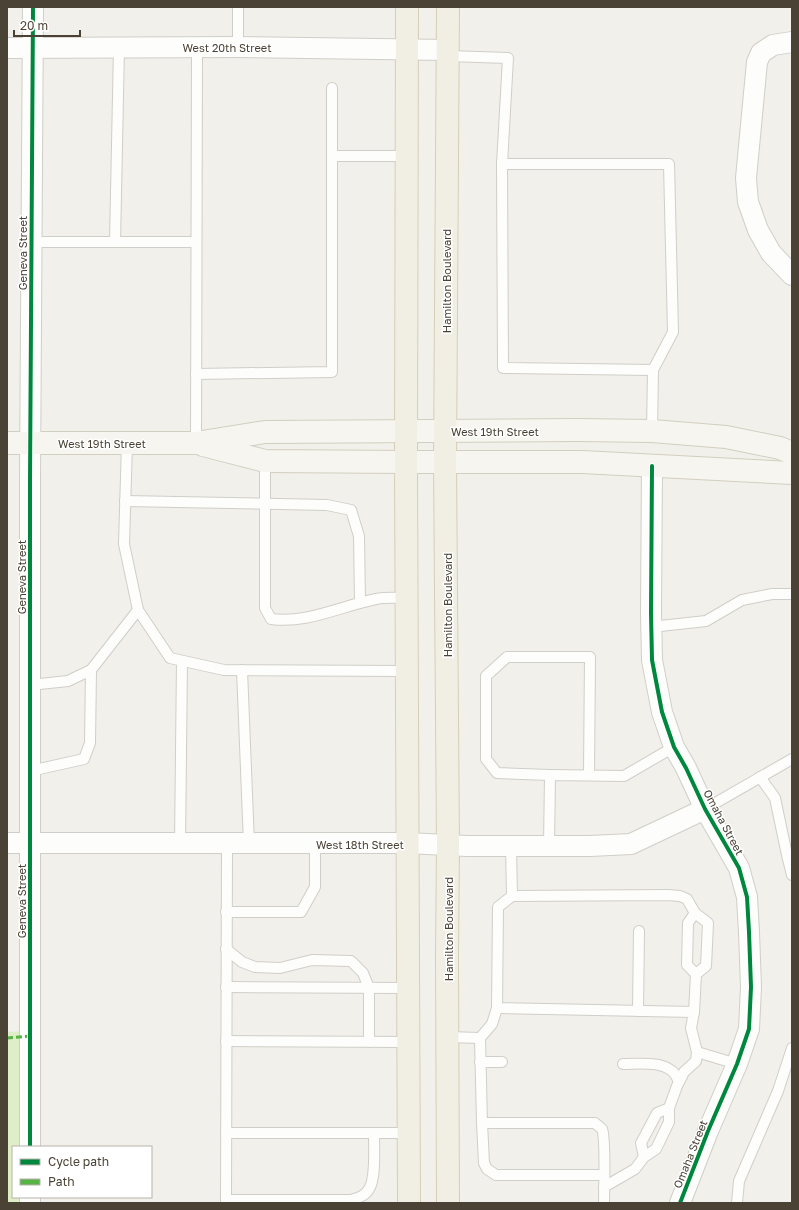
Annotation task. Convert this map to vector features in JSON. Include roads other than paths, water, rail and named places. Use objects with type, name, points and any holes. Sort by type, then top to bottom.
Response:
[{"type":"main road","points":[[407,7],[406,462],[409,1203]]},
{"type":"main road","name":"Hamilton Boulevard","points":[[448,7],[445,431],[448,845],[448,1203]]},
{"type":"main road","name":"West 19th Street","points":[[7,443],[196,443],[265,432],[579,430],[652,431],[726,437],[786,450]]},
{"type":"main road","points":[[531,462],[583,453],[629,450],[652,431]]},
{"type":"main road","name":"West 19th Street","points":[[196,443],[265,461],[582,462],[792,473]]},
{"type":"main road","points":[[652,466],[664,455],[692,452],[732,455],[786,450]]},
{"type":"street","name":"Geneva Street","points":[[30,1146],[30,443],[33,7]]},
{"type":"street","points":[[792,42],[772,45],[761,53],[757,62],[746,178],[748,202],[758,230],[770,253],[792,274]]},
{"type":"street","name":"West 20th Street","points":[[7,48],[238,47],[407,49],[448,53]]},
{"type":"street","name":"Omaha Street","points":[[652,466],[652,660],[662,712],[674,747],[686,768],[705,809],[739,868],[747,897],[749,932],[749,1029],[737,1064],[708,1131],[680,1203]]},
{"type":"street","name":"West 18th Street","points":[[7,843],[590,846],[631,844],[705,809]]},
{"type":"lane","points":[[238,7],[238,47]]},
{"type":"lane","points":[[115,242],[119,47]]},
{"type":"lane","points":[[196,443],[197,47]]},
{"type":"lane","points":[[448,53],[508,58],[502,164],[503,368],[653,370]]},
{"type":"lane","points":[[196,374],[332,372],[332,88]]},
{"type":"lane","points":[[332,156],[407,156]]},
{"type":"lane","points":[[502,164],[669,164],[673,332],[653,370],[652,431]]},
{"type":"lane","points":[[32,242],[196,242]]},
{"type":"lane","points":[[127,443],[124,544],[138,610],[170,658],[224,670],[407,671]]},
{"type":"lane","points":[[265,461],[265,608],[271,619],[280,621],[305,618],[377,598],[407,598]]},
{"type":"lane","points":[[126,501],[327,505],[351,510],[359,536],[360,603]]},
{"type":"lane","points":[[651,627],[706,621],[742,600],[772,594],[792,594]]},
{"type":"lane","points":[[30,685],[68,682],[90,670],[138,610]]},
{"type":"lane","points":[[590,775],[590,657],[507,657],[486,676],[486,760],[497,773],[624,776],[674,747]]},
{"type":"lane","points":[[180,844],[182,661]]},
{"type":"lane","points":[[30,771],[84,759],[90,743],[90,670]]},
{"type":"lane","points":[[242,670],[248,844]]},
{"type":"lane","points":[[705,809],[792,759]]},
{"type":"lane","points":[[549,846],[550,775]]},
{"type":"lane","points":[[760,778],[775,798],[792,876]]},
{"type":"lane","points":[[227,844],[226,1201],[351,1200],[360,1197],[369,1190],[372,1183],[374,1134]]},
{"type":"lane","points":[[226,912],[301,912],[315,887],[315,844]]},
{"type":"lane","points":[[511,846],[512,896]]},
{"type":"lane","points":[[604,1175],[496,1174],[487,1169],[484,1163],[480,1038],[492,1024],[497,1008],[498,907],[512,896],[680,896],[687,899],[695,913],[708,923],[706,966],[696,974]]},
{"type":"lane","points":[[604,1187],[635,1169],[644,1157],[656,1149],[669,1122],[668,1108],[679,1081],[684,1072],[696,1062],[697,1052],[691,1028],[694,1012],[696,974],[686,964],[688,923],[695,913]]},
{"type":"lane","points":[[638,1011],[639,931]]},
{"type":"lane","points":[[226,949],[242,962],[255,967],[280,968],[312,960],[351,961],[363,973],[369,988],[369,1042]]},
{"type":"lane","points":[[226,987],[408,988]]},
{"type":"lane","points":[[497,1008],[694,1012]]},
{"type":"lane","points":[[448,1037],[480,1038]]},
{"type":"lane","points":[[226,1041],[408,1042]]},
{"type":"lane","points":[[737,1203],[739,1181],[778,1091],[792,1048]]},
{"type":"lane","points":[[697,1052],[737,1064]]},
{"type":"lane","points":[[480,1062],[502,1062]]},
{"type":"lane","points":[[623,1064],[654,1064],[665,1066],[673,1071],[679,1081]]},
{"type":"lane","points":[[644,1157],[641,1143],[657,1113],[668,1108]]},
{"type":"lane","points":[[482,1123],[595,1123],[602,1128],[604,1135],[604,1203]]},
{"type":"lane","points":[[226,1133],[408,1133]]}]
